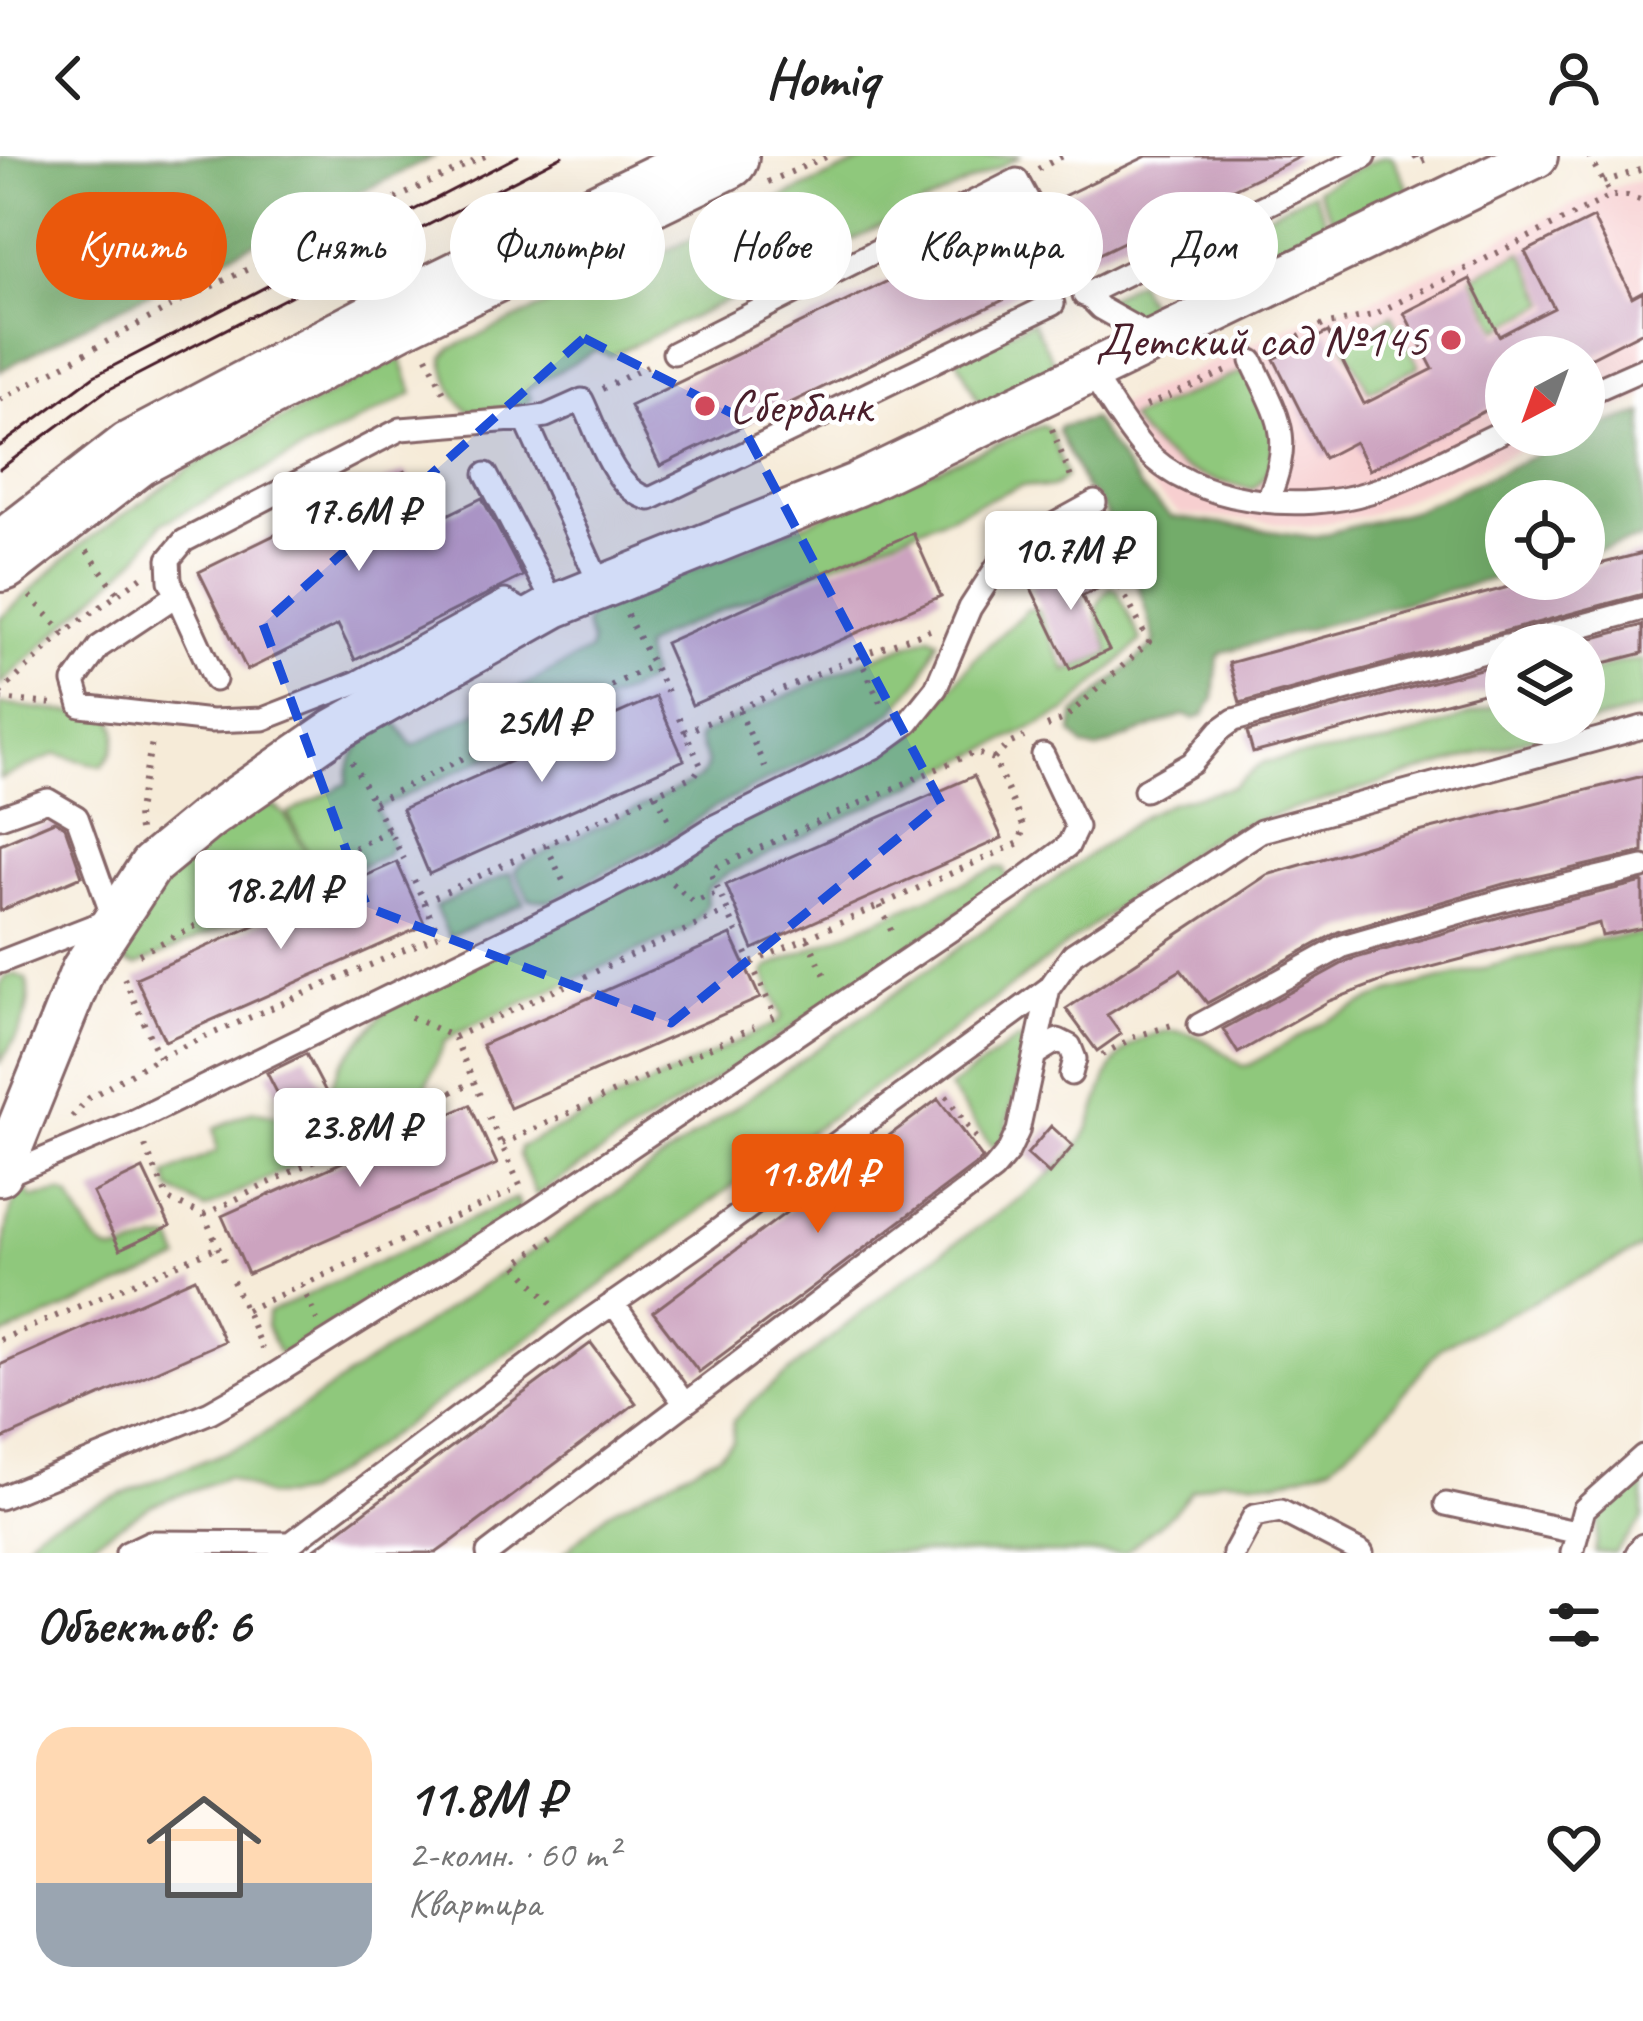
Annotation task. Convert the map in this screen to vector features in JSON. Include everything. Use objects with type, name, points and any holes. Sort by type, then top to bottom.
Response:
[{"type":"main road","points":[[12,573],[134,454],[396,316],[725,156]]},
{"type":"street","points":[[0,1176],[83,969],[152,865],[208,818],[335,730],[600,585],[837,493],[1155,340],[1472,177],[1536,156]]},
{"type":"lane","points":[[1103,286],[1365,156]]},
{"type":"lane","points":[[993,192],[1017,180],[1024,192]]},
{"type":"lane","points":[[674,353],[876,251]]},
{"type":"lane","points":[[1092,300],[1155,340]]},
{"type":"lane","points":[[215,680],[170,581],[169,559],[184,541],[401,428],[546,416],[582,400],[624,485],[650,499],[1053,304]]},
{"type":"lane","points":[[1252,361],[1283,426],[1282,464],[1268,500]]},
{"type":"lane","points":[[1605,386],[1643,369]]},
{"type":"lane","points":[[1090,371],[1142,447],[1173,472],[1215,494],[1303,501],[1368,492],[1485,439]]},
{"type":"lane","points":[[525,419],[600,585]]},
{"type":"lane","points":[[486,474],[544,612]]},
{"type":"lane","points":[[0,1176],[134,1121],[574,906],[652,866],[715,826],[875,747],[908,723],[936,688],[979,592],[1002,559],[1024,541],[1089,505]]},
{"type":"lane","points":[[177,595],[99,647],[74,682],[81,706],[211,721],[263,719],[358,682],[505,601],[544,612]]},
{"type":"lane","points":[[1589,624],[1643,609]]},
{"type":"lane","points":[[1145,790],[1192,763],[1234,720],[1485,652]]},
{"type":"lane","points":[[127,1553],[150,1542],[289,1550],[575,1330],[1049,988],[1072,954],[1262,831],[1643,727]]},
{"type":"lane","points":[[0,1498],[210,1412],[532,1213],[906,962],[1069,846],[1077,827],[1043,755]]},
{"type":"lane","points":[[0,817],[48,800],[77,817],[113,918],[0,962]]},
{"type":"lane","points":[[1199,1025],[1343,946],[1503,900],[1643,867]]},
{"type":"lane","points":[[488,1553],[996,1166],[1018,1131],[1049,988]]},
{"type":"lane","points":[[1037,1053],[1058,1040],[1070,1046],[1073,1066]]},
{"type":"lane","points":[[613,1303],[685,1403]]},
{"type":"lane","points":[[1446,1504],[1574,1543],[1584,1509],[1643,1456]]},
{"type":"lane","points":[[1234,1553],[1254,1516],[1281,1511],[1362,1553]]},
{"type":"lane","points":[[1636,1553],[1643,1546]]},
{"type":"path","points":[[0,400],[181,301],[485,156]]},
{"type":"path","points":[[1414,156],[1418,163],[1432,156]]},
{"type":"path","points":[[1588,156],[1611,196]]},
{"type":"path","points":[[1603,182],[1643,169]]},
{"type":"path","points":[[1121,417],[1323,325],[1373,315],[1611,196],[1640,200],[1643,207]]},
{"type":"path","points":[[418,337],[457,422]]},
{"type":"path","points":[[1039,396],[1089,505]]},
{"type":"path","points":[[1084,700],[1149,642],[1112,571],[1124,556],[1109,524]]},
{"type":"path","points":[[80,542],[117,592]]},
{"type":"path","points":[[12,573],[64,632]]},
{"type":"path","points":[[633,627],[667,692]]},
{"type":"path","points":[[685,733],[922,631],[962,627]]},
{"type":"path","points":[[859,656],[873,686]]},
{"type":"path","points":[[374,802],[653,665]]},
{"type":"path","points":[[0,699],[81,706]]},
{"type":"path","points":[[739,710],[753,740]]},
{"type":"path","points":[[424,902],[695,775],[701,766],[676,712]]},
{"type":"path","points":[[736,932],[712,875],[718,867],[975,752],[994,759],[1024,828],[1019,843],[751,963]]},
{"type":"path","points":[[354,767],[404,859]]},
{"type":"path","points":[[1024,828],[1037,823]]},
{"type":"path","points":[[140,954],[389,830]]},
{"type":"path","points":[[546,845],[574,906]]},
{"type":"path","points":[[652,866],[694,902],[719,892]]},
{"type":"path","points":[[968,867],[976,884]]},
{"type":"path","points":[[51,1157],[68,1122],[89,1098],[159,1057],[439,935],[414,880]]},
{"type":"path","points":[[880,905],[894,935]]},
{"type":"path","points":[[454,1037],[727,911]]},
{"type":"path","points":[[808,939],[822,968]]},
{"type":"path","points":[[502,1144],[775,1016],[746,952]]},
{"type":"path","points":[[119,964],[159,1057]]},
{"type":"path","points":[[378,1002],[454,1037],[482,1100]]},
{"type":"path","points":[[1073,1066],[1160,1028],[1199,1025]]},
{"type":"path","points":[[221,1031],[228,1046]]},
{"type":"path","points":[[931,1075],[996,1166]]},
{"type":"path","points":[[204,1215],[473,1082]]},
{"type":"path","points":[[246,1310],[521,1187],[489,1117]]},
{"type":"path","points":[[159,1177],[168,1198],[204,1215],[226,1264]]},
{"type":"path","points":[[560,1232],[515,1264],[575,1330]]},
{"type":"path","points":[[0,1340],[218,1246]]},
{"type":"path","points":[[233,1281],[265,1355]]},
{"type":"path","points":[[302,1285],[326,1340]]},
{"type":"highlighted area","points":[[584,338],[737,416],[941,803],[671,1023],[367,907],[263,624]]},
{"type":"shaded area","name":"Детский сад №145","points":[[1643,180],[1643,397],[1605,413],[1605,336],[1485,336],[1485,456],[1505,456],[1366,516],[1307,526],[1180,514],[1146,483],[1096,415],[1296,323],[1367,302],[1607,188]]},
{"type":"green space","points":[[0,156],[436,156],[361,192],[251,192],[251,245],[227,256],[227,192],[36,192],[36,300],[135,300],[0,371]]},
{"type":"green space","points":[[874,156],[1021,156],[949,192],[876,192],[876,229],[852,241],[852,192],[795,192]]},
{"type":"green space","points":[[1383,156],[1392,156],[1415,203],[1342,239],[1317,189]]},
{"type":"green space","points":[[1313,192],[1331,232],[1278,263],[1278,209]]},
{"type":"green space","points":[[689,240],[689,300],[729,300],[610,356],[596,350],[527,389],[531,399],[521,410],[469,411],[455,395],[443,358],[450,349],[558,300],[665,300],[665,251]]},
{"type":"green space","points":[[1522,252],[1548,303],[1499,329],[1472,277]]},
{"type":"green space","points":[[1127,287],[1127,300],[1147,300],[1157,320],[1197,300],[1214,300],[1169,326],[1141,322],[1103,300]]},
{"type":"green space","points":[[1392,315],[1419,366],[1369,391],[1342,340]]},
{"type":"green space","points":[[1032,321],[1057,368],[980,405],[956,357]]},
{"type":"green space","points":[[402,361],[413,393],[161,524],[139,556],[0,685],[0,619],[79,546],[202,460]]},
{"type":"green space","points":[[1246,370],[1267,415],[1273,446],[1265,476],[1253,489],[1214,480],[1169,459],[1129,418]]},
{"type":"green space","points":[[1643,413],[1643,538],[1605,548],[1605,480],[1485,480],[1485,581],[1224,652],[1218,657],[1214,698],[1204,715],[1195,719],[1183,715],[1096,750],[1084,747],[1072,733],[1074,715],[1154,644],[1154,638],[1129,554],[1098,500],[1086,489],[1059,427],[1092,419],[1141,489],[1171,517],[1313,537],[1415,510],[1534,456],[1605,456],[1605,424]]},
{"type":"green space","points":[[1043,425],[1050,430],[1066,476],[1055,486],[1020,486],[662,635],[643,648],[649,675],[645,683],[377,809],[392,844],[386,855],[136,966],[126,963],[119,951],[158,890],[205,843],[242,817],[273,805],[284,814],[307,852],[288,814],[347,783],[361,744],[392,716],[413,746],[589,651],[585,624],[594,611]]},
{"type":"green space","points":[[1111,587],[1117,590],[1141,641],[1067,711],[725,875],[706,890],[707,905],[691,927],[456,1033],[445,1041],[420,1101],[413,1107],[205,1209],[170,1189],[166,1175],[217,1151],[214,1128],[253,1111],[288,1118],[328,1094],[341,1063],[388,1008],[717,833],[879,756],[914,733],[976,657],[1028,609],[1037,609],[1066,671],[1110,653],[1097,612]]},
{"type":"green space","points":[[930,636],[938,640],[922,677],[893,711],[863,731],[708,811],[675,835],[550,901],[529,899],[515,871],[520,865],[698,779],[706,765],[700,735]]},
{"type":"green space","points":[[1643,660],[1643,709],[1605,719],[1605,667]]},
{"type":"green space","points":[[0,704],[111,717],[116,729],[113,749],[101,766],[57,754],[0,779]]},
{"type":"green space","points":[[1485,709],[1485,744],[1511,744],[1251,822],[1201,844],[911,1062],[303,1493],[267,1496],[227,1477],[152,1505],[75,1553],[20,1553],[47,1524],[253,1441],[553,1237],[1145,815],[1170,803],[1233,787],[1264,762],[1390,743]]},
{"type":"green space","points":[[1004,868],[1007,879],[749,1057],[536,1195],[520,1147],[778,1022],[782,1016],[764,974],[767,968]]},
{"type":"green space","points":[[510,873],[524,903],[449,937],[435,907]]},
{"type":"green space","points":[[1643,934],[1643,1247],[1441,1347],[1378,1423],[1331,1465],[1279,1481],[1221,1479],[1192,1490],[1173,1513],[1124,1553],[564,1553],[608,1512],[718,1455],[733,1441],[733,1421],[750,1404],[893,1288],[1056,1169],[1083,1139],[1114,1064],[1136,1042],[1152,1034],[1180,1031],[1205,1040],[1242,1066],[1249,1065],[1330,1019],[1390,992],[1594,940]]},
{"type":"green space","points":[[15,974],[26,979],[26,1012],[0,1062],[0,986],[5,977]]},
{"type":"green space","points":[[1019,1038],[1027,1050],[1003,1140],[992,1147],[949,1088]]},
{"type":"green space","points":[[23,1186],[32,1198],[61,1193],[69,1197],[104,1248],[120,1252],[173,1241],[180,1260],[0,1337],[6,1235]]},
{"type":"green space","points":[[516,1198],[517,1211],[282,1354],[278,1352],[266,1326],[268,1313]]},
{"type":"green space","points":[[1643,1462],[1643,1519],[1615,1553],[1595,1553],[1601,1509]]},
{"type":"building","points":[[1147,156],[1302,156],[1227,192],[1127,192],[1127,240],[1103,252],[1103,192],[1072,192]]},
{"type":"building","points":[[1593,218],[1632,297],[1643,291],[1643,331],[1605,350],[1605,336],[1499,336],[1554,308],[1525,252]]},
{"type":"building","points":[[1470,279],[1499,336],[1485,336],[1485,411],[1369,470],[1355,442],[1324,458],[1274,359],[1328,332],[1364,404],[1433,369],[1404,313]]},
{"type":"building","points":[[876,287],[876,300],[1003,300],[660,466],[630,406]]},
{"type":"building","points":[[405,471],[431,523],[482,498],[523,576],[355,660],[338,625],[247,670],[199,572]]},
{"type":"building","points":[[913,533],[941,596],[692,705],[665,643]]},
{"type":"building","points":[[1643,553],[1643,594],[1532,624],[1485,624],[1485,637],[1240,703],[1229,663],[1485,593],[1485,600],[1605,600],[1605,563]]},
{"type":"building","points":[[1083,560],[1097,589],[1082,596],[1109,650],[1070,669],[1030,586]]},
{"type":"building","points":[[1643,625],[1643,653],[1605,663],[1605,635]]},
{"type":"building","points":[[1485,668],[1485,692],[1253,753],[1247,732]]},
{"type":"building","points":[[656,697],[684,760],[429,874],[402,809]]},
{"type":"building","points":[[974,776],[1002,838],[753,949],[726,885]]},
{"type":"building","points":[[1643,776],[1643,852],[1500,885],[1338,932],[1207,1003],[1181,970],[1107,1015],[1121,1034],[1097,1051],[1066,1009],[1267,875]]},
{"type":"building","points":[[54,821],[65,827],[82,876],[0,911],[0,844]]},
{"type":"building","points":[[397,862],[425,925],[165,1041],[136,978]]},
{"type":"building","points":[[1643,882],[1643,928],[1602,936],[1599,923],[1390,978],[1329,1001],[1238,1053],[1223,1029],[1349,960]]},
{"type":"building","points":[[731,935],[760,998],[510,1108],[482,1045]]},
{"type":"building","points":[[306,1054],[326,1092],[287,1112],[267,1073]]},
{"type":"building","points":[[938,1099],[983,1159],[699,1372],[653,1312]]},
{"type":"building","points":[[470,1105],[497,1164],[248,1274],[222,1216]]},
{"type":"building","points":[[1051,1126],[1073,1146],[1049,1174],[1027,1154]]},
{"type":"building","points":[[143,1169],[170,1226],[120,1249],[93,1193]]},
{"type":"building","points":[[195,1278],[224,1341],[0,1440],[0,1365]]},
{"type":"building","points":[[591,1343],[636,1403],[454,1540],[436,1553],[309,1553]]},
{"type":"tram line","points":[[0,446],[94,376],[518,156]]},
{"type":"tram line","points":[[0,469],[104,392],[562,156]]},
{"type":"place","name":"Детский сад №145","points":[[1451,340]]},
{"type":"place","name":"Сбербанк","points":[[705,406]]}]
